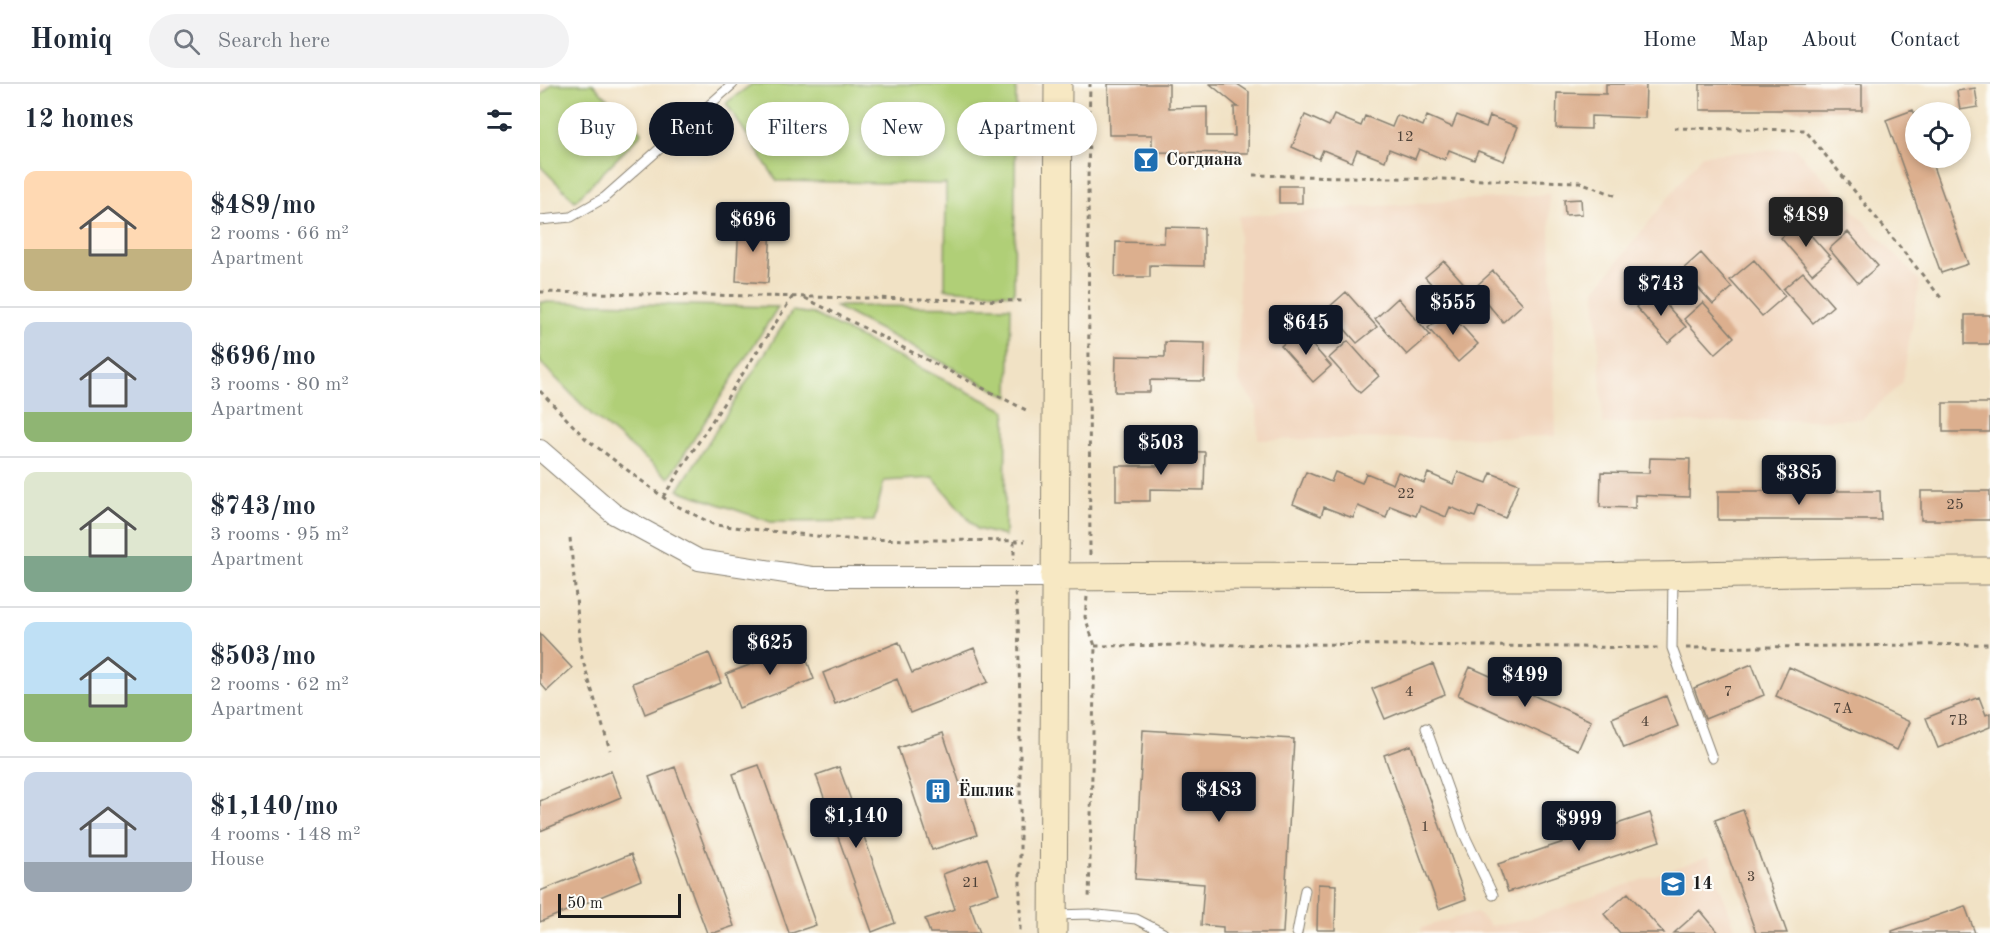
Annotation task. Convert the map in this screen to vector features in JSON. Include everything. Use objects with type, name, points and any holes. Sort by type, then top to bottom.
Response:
[{"type":"street","points":[[1053,924],[1058,84]]},
{"type":"street","points":[[540,450],[614,514],[699,560],[812,577],[1573,577],[1885,570],[1990,571]]},
{"type":"lane","points":[[540,220],[572,218],[604,198],[733,84]]},
{"type":"lane","points":[[1673,575],[1672,648],[1712,758]]},
{"type":"lane","points":[[1426,728],[1464,834],[1493,895]]},
{"type":"lane","points":[[1297,933],[1305,890]]},
{"type":"lane","points":[[1053,924],[1089,914],[1136,919],[1163,933]]},
{"type":"path","points":[[1090,84],[1088,180],[1090,557]]},
{"type":"path","points":[[1674,129],[1805,130],[1942,299]]},
{"type":"path","points":[[1253,176],[1580,182],[1617,196]]},
{"type":"path","points":[[540,292],[1026,301]]},
{"type":"path","points":[[663,497],[793,296]]},
{"type":"path","points":[[804,297],[1026,410]]},
{"type":"path","points":[[540,391],[585,438],[671,503],[716,525],[844,539],[1025,541]]},
{"type":"path","points":[[570,538],[582,658],[610,750]]},
{"type":"path","points":[[1014,541],[1014,564]]},
{"type":"path","points":[[1014,588],[1018,618],[1020,707],[1020,933]]},
{"type":"path","points":[[1087,589],[1085,618],[1095,646],[1089,914]]},
{"type":"path","points":[[1095,646],[1306,644],[1672,648],[1990,644]]},
{"type":"shaded area","points":[[1795,148],[1920,281],[1902,383],[1862,419],[1603,424],[1595,290],[1702,155]]},
{"type":"shaded area","points":[[1549,194],[1556,436],[1258,440],[1257,407],[1239,382],[1239,216]]},
{"type":"shaded area","name":"14","points":[[1709,856],[1737,933],[1422,933],[1421,928],[1476,912],[1491,926],[1535,917]]},
{"type":"green space","points":[[552,84],[593,84],[611,102],[558,102],[558,156],[619,156],[575,201],[540,166],[540,96]]},
{"type":"green space","points":[[752,84],[1016,84],[1016,102],[957,102],[957,156],[1015,156],[1014,294],[945,289],[946,184],[777,181],[761,156],[849,156],[849,102],[746,102],[746,134],[734,115],[734,102],[727,102]]},
{"type":"green space","points":[[637,128],[642,133],[637,138]]},
{"type":"green space","points":[[540,302],[778,307],[669,478],[591,414],[540,362]]},
{"type":"green space","points":[[834,306],[1011,307],[1009,397]]},
{"type":"green space","points":[[792,311],[813,314],[1006,411],[1005,536],[977,529],[933,478],[884,481],[874,521],[771,522],[678,490]]},
{"type":"building","points":[[1108,84],[1169,84],[1169,108],[1207,107],[1207,136],[1235,136],[1234,107],[1238,107],[1210,84],[1237,84],[1249,92],[1248,153],[1152,152],[1152,135],[1109,135]]},
{"type":"building","points":[[1606,84],[1646,84],[1645,118],[1591,116],[1591,129],[1556,128],[1557,93],[1606,94]]},
{"type":"building","points":[[1700,84],[1862,84],[1862,110],[1700,110]]},
{"type":"building","points":[[1975,88],[1978,107],[1971,108],[1971,102],[1959,102],[1957,91]]},
{"type":"building","points":[[1905,113],[1905,168],[1934,168],[1968,264],[1941,273],[1886,120]]},
{"type":"building","points":[[1305,115],[1329,126],[1334,115],[1361,126],[1365,116],[1392,127],[1397,115],[1423,126],[1427,116],[1452,127],[1457,115],[1486,127],[1490,116],[1518,127],[1504,161],[1478,151],[1474,160],[1449,150],[1445,160],[1419,149],[1415,159],[1389,149],[1385,161],[1357,150],[1352,162],[1323,150],[1319,159],[1292,147]]},
{"type":"building","points":[[1279,186],[1302,186],[1302,203],[1279,203]]},
{"type":"building","points":[[1581,199],[1582,214],[1565,215],[1564,200]]},
{"type":"building","points":[[1799,222],[1831,258],[1812,274],[1781,238]]},
{"type":"building","points":[[739,224],[771,226],[768,283],[736,281]]},
{"type":"building","points":[[1165,227],[1204,228],[1204,266],[1150,265],[1150,277],[1115,277],[1116,242],[1164,243]]},
{"type":"building","points":[[1848,232],[1878,266],[1858,283],[1829,249]]},
{"type":"building","points":[[1701,253],[1732,288],[1713,304],[1682,270]]},
{"type":"building","points":[[1754,260],[1785,296],[1762,316],[1730,280]]},
{"type":"building","points":[[1444,261],[1476,297],[1457,313],[1425,277]]},
{"type":"building","points":[[1493,271],[1523,304],[1503,322],[1474,288]]},
{"type":"building","points":[[1803,272],[1833,306],[1813,323],[1783,289]]},
{"type":"building","points":[[1654,291],[1686,327],[1668,343],[1636,307]]},
{"type":"building","points":[[1346,292],[1377,327],[1357,343],[1327,309]]},
{"type":"building","points":[[1398,298],[1430,335],[1407,355],[1375,319]]},
{"type":"building","points":[[1703,302],[1734,337],[1715,354],[1684,319]]},
{"type":"building","points":[[1448,311],[1478,344],[1458,362],[1428,328]]},
{"type":"building","points":[[1965,315],[1990,315],[1990,344],[1965,344]]},
{"type":"building","points":[[1299,330],[1331,366],[1313,382],[1281,346]]},
{"type":"building","points":[[1348,341],[1379,376],[1360,393],[1329,358]]},
{"type":"building","points":[[1165,342],[1205,343],[1204,381],[1150,380],[1150,392],[1115,392],[1116,356],[1165,357]]},
{"type":"building","points":[[1943,403],[1990,403],[1990,432],[1943,432]]},
{"type":"building","points":[[1165,451],[1205,452],[1204,490],[1150,489],[1150,501],[1116,501],[1116,466],[1165,466]]},
{"type":"building","points":[[1650,458],[1690,459],[1689,497],[1635,495],[1635,508],[1600,507],[1601,472],[1649,473]]},
{"type":"building","points":[[1306,472],[1331,482],[1335,472],[1362,483],[1366,473],[1393,484],[1398,472],[1424,483],[1428,473],[1453,484],[1458,472],[1487,483],[1491,473],[1519,484],[1505,518],[1479,507],[1475,517],[1450,507],[1446,517],[1420,506],[1416,516],[1390,506],[1386,518],[1358,506],[1353,518],[1324,507],[1321,516],[1293,504]]},
{"type":"building","points":[[1718,491],[1880,491],[1881,520],[1718,520]]},
{"type":"building","points":[[1921,491],[1990,491],[1990,520],[1921,520]]},
{"type":"building","points":[[540,634],[572,668],[547,691],[540,683]]},
{"type":"building","points":[[899,642],[912,673],[974,648],[988,682],[910,713],[897,679],[835,704],[823,673]]},
{"type":"building","points":[[801,645],[814,679],[739,708],[726,674]]},
{"type":"building","points":[[709,653],[721,683],[645,714],[633,683]]},
{"type":"building","points":[[1433,664],[1445,694],[1385,719],[1372,689]]},
{"type":"building","points":[[1752,664],[1764,695],[1705,719],[1694,688]]},
{"type":"building","points":[[1470,667],[1591,721],[1578,750],[1458,695]]},
{"type":"building","points":[[1789,667],[1910,722],[1897,750],[1776,696]]},
{"type":"building","points":[[1666,696],[1678,726],[1624,748],[1612,718]]},
{"type":"building","points":[[1979,697],[1986,715],[1990,713],[1990,727],[1938,748],[1926,718]]},
{"type":"building","points":[[1143,730],[1294,739],[1283,933],[1223,933],[1223,927],[1201,925],[1204,884],[1135,879]]},
{"type":"building","name":"Ёшлик","points":[[943,733],[977,835],[932,850],[898,748]]},
{"type":"building","points":[[1411,745],[1466,899],[1439,909],[1384,755]]},
{"type":"building","points":[[759,765],[816,925],[792,933],[789,933],[733,774]]},
{"type":"building","points":[[675,767],[734,926],[714,933],[707,933],[649,777]]},
{"type":"building","points":[[839,767],[895,923],[872,932],[816,775]]},
{"type":"building","points":[[611,771],[621,797],[540,831],[540,801]]},
{"type":"building","points":[[1743,810],[1787,933],[1756,933],[1715,820]]},
{"type":"building","points":[[1650,813],[1660,841],[1508,892],[1498,864]]},
{"type":"building","points":[[631,854],[641,880],[540,922],[540,891]]},
{"type":"building","points":[[987,858],[999,893],[969,903],[980,933],[930,933],[925,919],[955,909],[943,874]]},
{"type":"building","points":[[1318,884],[1336,885],[1335,930],[1317,930]]},
{"type":"building","points":[[1628,893],[1664,933],[1620,933],[1604,914]]},
{"type":"building","points":[[1965,906],[1975,933],[1892,933],[1892,931]]},
{"type":"building","points":[[1700,910],[1719,933],[1674,933]]},
{"type":"place","name":"Согдиана","points":[[1146,160]]},
{"type":"place","name":"Ёшлик","points":[[938,791]]},
{"type":"place","name":"14","points":[[1673,884]]}]
